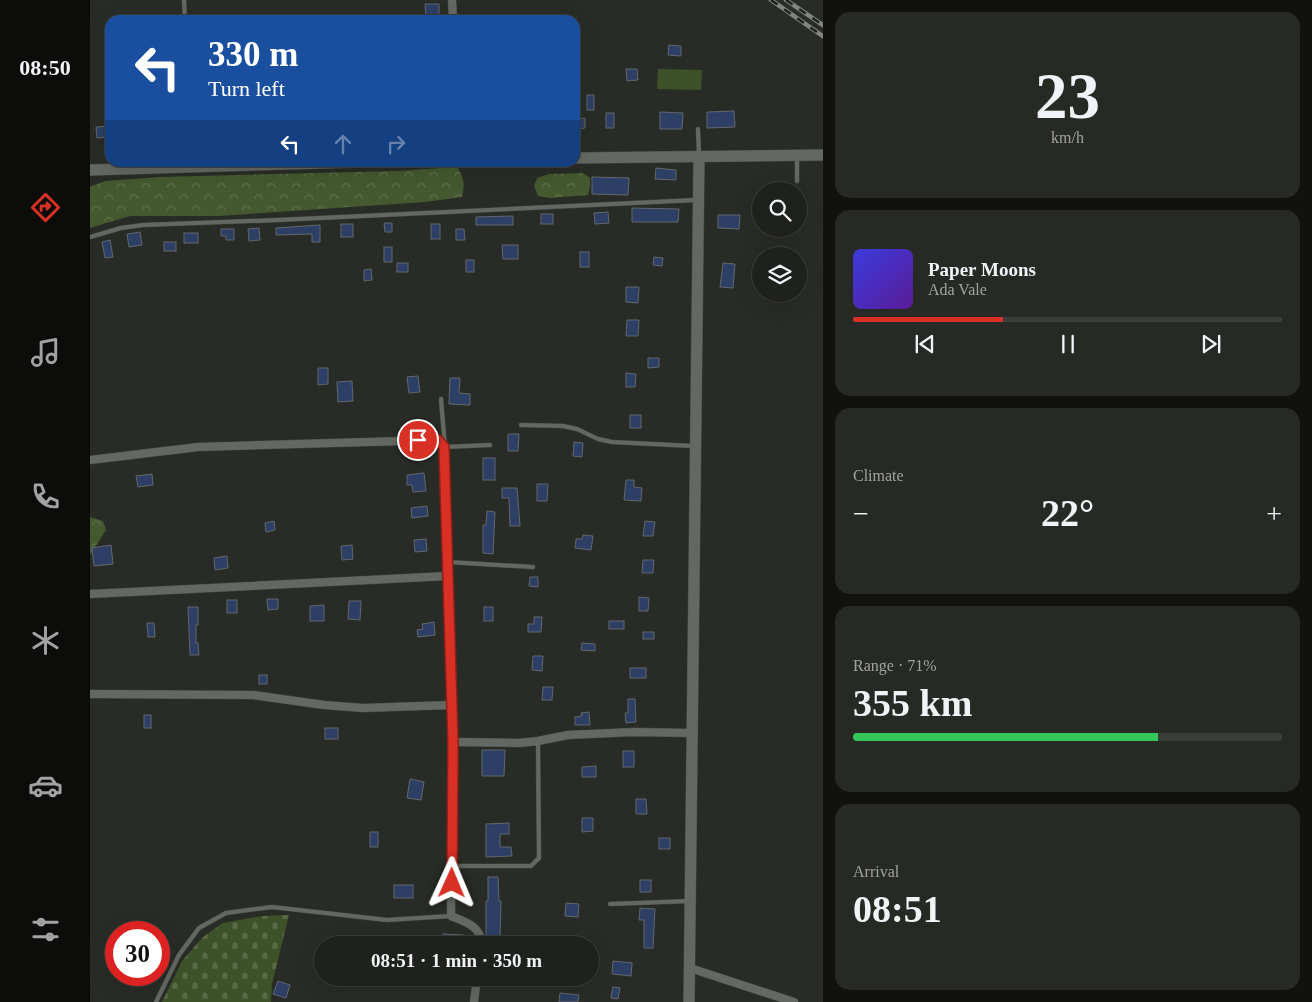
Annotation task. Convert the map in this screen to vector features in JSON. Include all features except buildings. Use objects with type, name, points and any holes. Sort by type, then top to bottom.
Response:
[{"type":"street","points":[[452,0],[453,15]]},
{"type":"street","points":[[580,158],[823,155]]},
{"type":"street","points":[[689,1002],[699,157]]},
{"type":"street","points":[[90,170],[190,167]]},
{"type":"street","points":[[90,460],[198,447],[438,440],[444,447],[453,742],[451,916],[466,921],[480,936]]},
{"type":"street","points":[[90,594],[448,576]]},
{"type":"street","points":[[90,694],[253,695],[324,705],[363,708],[451,705]]},
{"type":"street","points":[[453,742],[538,741],[568,735],[634,732],[693,733]]},
{"type":"street","points":[[690,968],[794,1002]]},
{"type":"street","points":[[474,1002],[476,986]]},
{"type":"lane","points":[[184,0],[185,15]]},
{"type":"lane","points":[[698,128],[699,157]]},
{"type":"lane","points":[[797,155],[797,181]]},
{"type":"lane","points":[[90,237],[121,228],[143,225],[698,200]]},
{"type":"lane","points":[[441,399],[444,447],[490,445]]},
{"type":"lane","points":[[521,425],[563,426],[612,442],[696,446]]},
{"type":"lane","points":[[448,562],[533,567]]},
{"type":"lane","points":[[452,866],[532,866],[539,858],[538,741]]},
{"type":"lane","points":[[610,904],[691,901]]},
{"type":"lane","points":[[156,1002],[179,955],[199,928],[226,913],[272,908],[388,920],[451,916]]},
{"type":"green space","points":[[658,69],[702,70],[701,90],[657,89]]},
{"type":"green space","points":[[457,167],[463,181],[462,197],[425,202],[219,216],[130,216],[90,228],[90,187],[105,181],[160,177],[397,171]]},
{"type":"green space","points":[[583,173],[590,178],[588,195],[550,198],[538,196],[534,186],[537,178],[549,174]]},
{"type":"green space","points":[[90,517],[103,521],[106,530],[90,555]]},
{"type":"green space","points":[[289,915],[272,984],[271,1002],[162,1002],[182,961],[203,937],[223,923],[262,916]]},
{"type":"railway","points":[[771,0],[823,36]]},
{"type":"railway","points":[[786,0],[823,25]]},
{"type":"route","points":[[418,440],[438,440],[444,447],[453,742],[452,883]]}]
